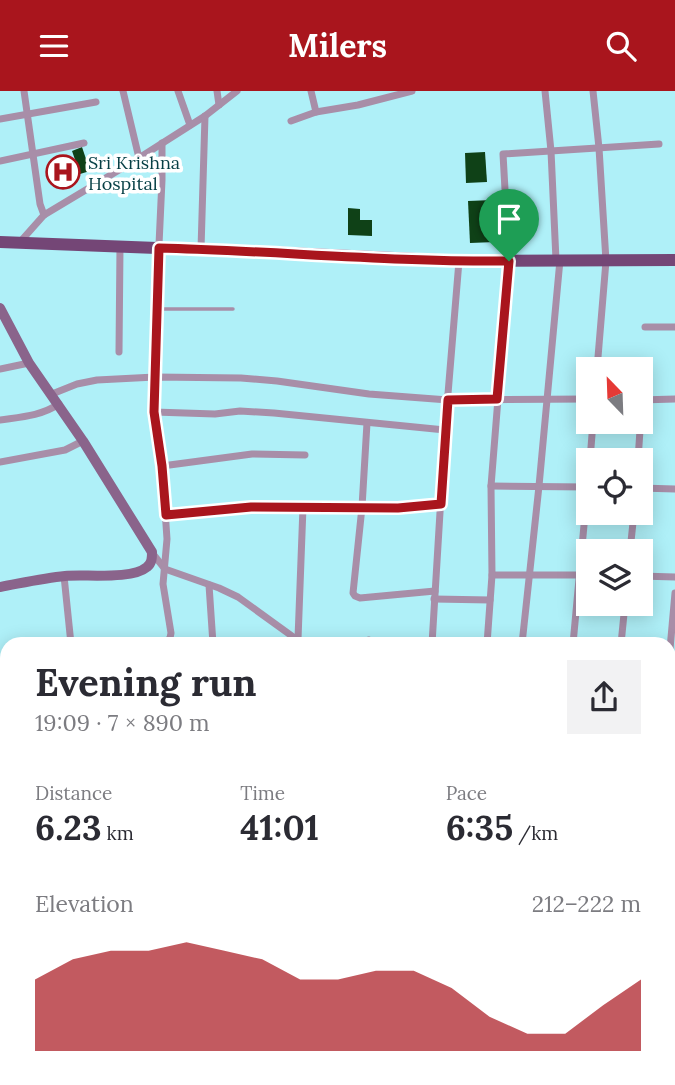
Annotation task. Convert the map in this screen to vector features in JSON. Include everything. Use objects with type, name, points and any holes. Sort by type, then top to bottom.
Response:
[{"type":"main road","points":[[0,242],[459,261],[675,260]]},
{"type":"main road","points":[[0,308],[4,324],[59,404],[152,552],[149,566],[123,575],[65,576],[0,587]]},
{"type":"street","points":[[24,91],[40,204],[44,215]]},
{"type":"street","points":[[123,91],[139,158]]},
{"type":"street","points":[[178,91],[190,125]]},
{"type":"street","points":[[217,91],[219,105]]},
{"type":"street","points":[[20,242],[44,215],[205,117],[237,91]]},
{"type":"street","points":[[311,91],[316,111]]},
{"type":"street","points":[[291,121],[316,111],[358,105],[412,91]]},
{"type":"street","points":[[523,637],[558,260],[545,91]]},
{"type":"street","points":[[593,91],[606,261],[598,357]]},
{"type":"street","points":[[0,119],[96,102]]},
{"type":"street","points":[[201,249],[205,117]]},
{"type":"street","points":[[0,161],[84,143]]},
{"type":"street","points":[[162,143],[154,412],[166,515],[163,584],[170,637]]},
{"type":"street","points":[[487,637],[492,575],[491,486],[509,261],[503,154],[659,143]]},
{"type":"street","points":[[120,247],[120,352]]},
{"type":"street","points":[[432,637],[459,261]]},
{"type":"street","points":[[645,327],[675,327]]},
{"type":"street","points":[[0,369],[29,363]]},
{"type":"street","points":[[52,394],[77,384],[97,380],[155,377],[241,378],[369,394],[448,400],[576,399]]},
{"type":"street","points":[[653,400],[675,399]]},
{"type":"street","points":[[0,420],[49,411],[59,404]]},
{"type":"street","points":[[154,412],[215,415],[240,411],[263,412],[445,430]]},
{"type":"street","points":[[367,423],[353,593],[355,596],[435,595],[490,600]]},
{"type":"street","points":[[0,462],[65,450],[83,441]]},
{"type":"street","points":[[162,466],[252,454],[305,455]]},
{"type":"street","points":[[491,486],[576,488]]},
{"type":"street","points":[[653,488],[675,489]]},
{"type":"street","points":[[166,515],[251,507],[398,508],[441,504]]},
{"type":"street","points":[[301,637],[303,507]]},
{"type":"street","points":[[152,552],[165,569],[238,597],[294,637]]},
{"type":"street","points":[[492,575],[576,574]]},
{"type":"street","points":[[65,576],[70,637]]},
{"type":"street","points":[[653,576],[675,577]]},
{"type":"street","points":[[209,585],[213,637]]},
{"type":"street","points":[[671,637],[675,593]]},
{"type":"street","points":[[574,637],[576,609]]},
{"type":"street","points":[[622,637],[624,616]]},
{"type":"lane","points":[[157,309],[233,309]]},
{"type":"building","points":[[82,147],[90,171],[80,174],[72,151]]},
{"type":"building","points":[[485,152],[487,182],[466,183],[465,153]]},
{"type":"building","points":[[69,158],[75,177],[60,181],[54,163]]},
{"type":"building","points":[[493,200],[495,242],[470,243],[468,201]]},
{"type":"building","points":[[348,208],[360,209],[360,220],[372,220],[372,236],[348,235]]},
{"type":"place","name":"Sri Krishna Hospital","points":[[63,172]]},
{"type":"route","points":[[159,248],[509,261],[497,399],[448,400],[441,504],[398,508],[251,507],[166,515],[154,412],[159,248]]}]
